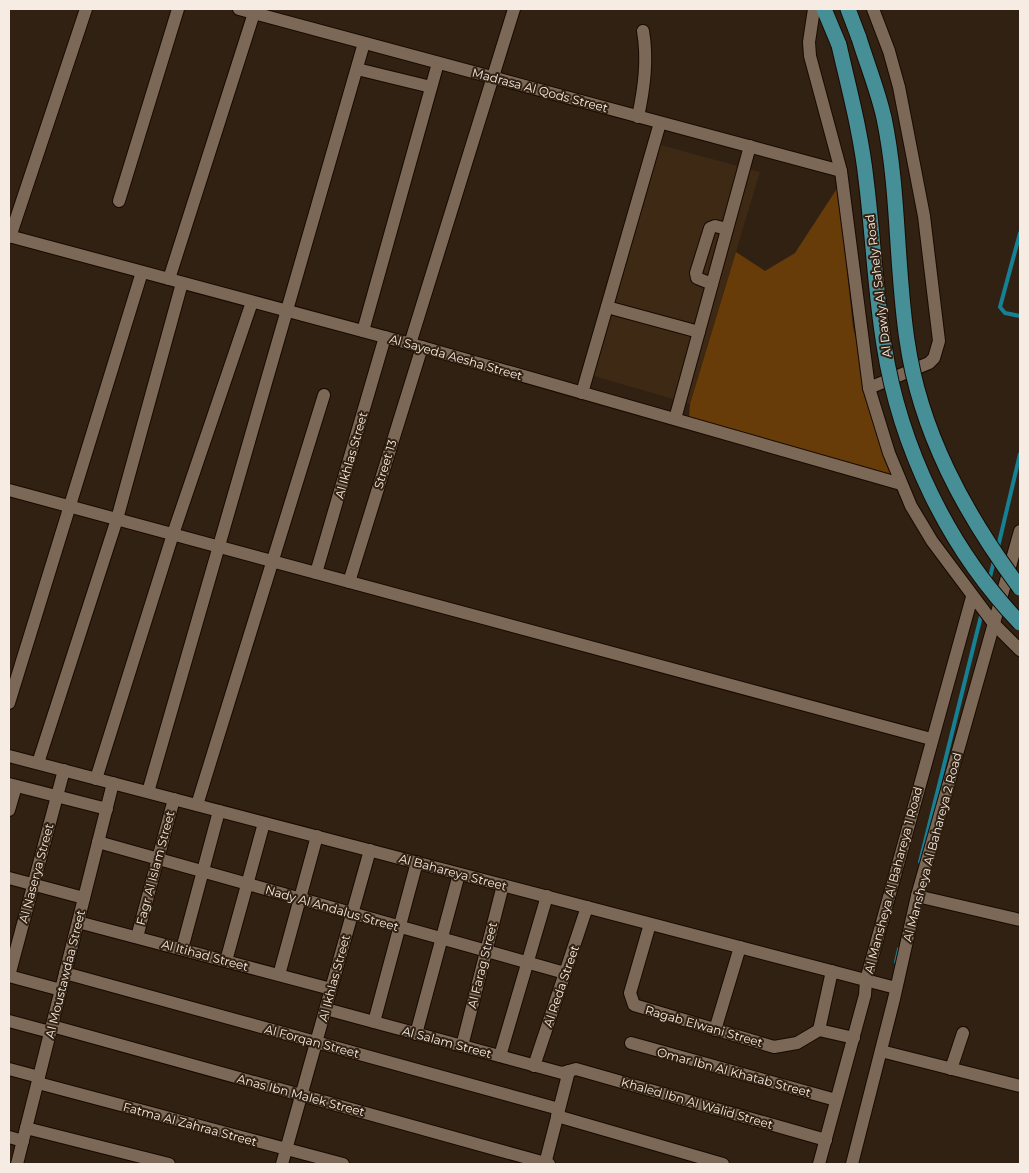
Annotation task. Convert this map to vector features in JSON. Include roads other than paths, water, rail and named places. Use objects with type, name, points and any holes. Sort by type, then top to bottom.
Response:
[{"type":"main road","name":"Al Dawly Al Sahely Road","points":[[824,9],[839,45],[858,123],[866,178],[884,346],[902,420],[915,457],[949,528],[980,574],[1020,623]]},
{"type":"main road","name":"Al Dawly Al Sahely Road","points":[[848,9],[860,38],[884,118],[907,340],[918,387],[937,448],[954,488],[980,531],[1020,588]]},
{"type":"street","points":[[9,236],[86,9]]},
{"type":"street","points":[[119,201],[178,9]]},
{"type":"street","name":"Madrasa Al Qods Street","points":[[239,9],[254,13],[286,15],[364,43],[841,170]]},
{"type":"street","name":"Street 13","points":[[349,582],[514,9]]},
{"type":"street","points":[[814,9],[809,36],[810,56],[841,170],[869,388],[901,484],[911,506],[932,541],[972,597],[994,624],[1020,650]]},
{"type":"street","points":[[869,388],[929,364],[934,358],[938,341],[928,248],[899,87],[889,51],[873,9]]},
{"type":"street","points":[[169,279],[254,13]]},
{"type":"street","points":[[638,117],[643,93],[647,51],[643,31]]},
{"type":"street","points":[[148,792],[364,43]]},
{"type":"street","points":[[362,331],[438,63]]},
{"type":"street","points":[[357,69],[431,87]]},
{"type":"street","points":[[582,393],[660,123]]},
{"type":"street","points":[[675,419],[750,146]]},
{"type":"street","points":[[712,284],[697,278],[696,273],[710,228],[715,226],[727,229]]},
{"type":"street","name":"Al Sayeda Aesha Street","points":[[9,236],[385,337],[901,484]]},
{"type":"street","points":[[9,703],[142,272]]},
{"type":"street","points":[[38,764],[117,519],[182,283]]},
{"type":"street","points":[[96,779],[173,534],[252,302]]},
{"type":"street","points":[[607,306],[699,332]]},
{"type":"street","name":"Al Ikhlas Street","points":[[316,573],[385,337]]},
{"type":"street","points":[[197,805],[271,561],[324,395]]},
{"type":"street","points":[[9,490],[931,739]]},
{"type":"street","name":"Al Mansheya Al Bahareya 2 Road","points":[[852,1164],[881,1051],[917,896],[994,624],[1020,540]]},
{"type":"street","name":"Al Mansheya Al Bahareya 1 Road","points":[[819,1164],[854,1038],[865,995],[866,980],[931,739],[972,597]]},
{"type":"street","name":"Al Bahareya Street","points":[[9,756],[896,988]]},
{"type":"street","name":"Al Naserya Street","points":[[9,976],[64,770]]},
{"type":"street","name":"Al Moustawdaa Street","points":[[17,1164],[113,783]]},
{"type":"street","points":[[9,810],[12,785],[107,809]]},
{"type":"street","name":"Fagr Al Islam Street","points":[[137,937],[174,799]]},
{"type":"street","points":[[182,949],[219,811]]},
{"type":"street","points":[[226,961],[264,823]]},
{"type":"street","points":[[279,975],[317,836]]},
{"type":"street","name":"Nady Al Andalus Street","points":[[98,842],[565,973]]},
{"type":"street","name":"Al Ikhlas Street","points":[[282,1164],[370,850]]},
{"type":"street","points":[[374,1022],[417,862]]},
{"type":"street","points":[[416,1034],[459,874]]},
{"type":"street","points":[[9,878],[84,898]]},
{"type":"street","name":"Al Farag Street","points":[[462,1046],[503,885]]},
{"type":"street","points":[[500,1056],[547,896]]},
{"type":"street","points":[[917,896],[1020,920]]},
{"type":"street","name":"Al Reda Street","points":[[534,1066],[587,907]]},
{"type":"street","name":"Al Itihad Street","points":[[78,922],[331,989]]},
{"type":"street","name":"Ragab Elwani Street","points":[[650,924],[630,993],[632,1002],[638,1007],[777,1047],[796,1043],[819,1030]]},
{"type":"street","points":[[715,1030],[740,947]]},
{"type":"street","points":[[832,971],[819,1030],[854,1038]]},
{"type":"street","name":"Al Forqan Street","points":[[65,973],[316,1042],[558,1112],[723,1164]]},
{"type":"street","points":[[9,976],[61,990]]},
{"type":"street","name":"Al Salam Street","points":[[326,1009],[534,1066],[562,1073],[569,1071]]},
{"type":"street","name":"Anas Ibn Malek Street","points":[[9,1021],[51,1029],[302,1095],[546,1164]]},
{"type":"street","points":[[951,1069],[963,1033]]},
{"type":"street","name":"Omar Ibn Al Khatab Street","points":[[631,1043],[836,1100]]},
{"type":"street","points":[[881,1051],[1020,1086]]},
{"type":"street","name":"Fatma Al Zahraa Street","points":[[9,1069],[38,1080],[343,1164]]},
{"type":"street","name":"Khaled Ibn Al Walid Street","points":[[569,1071],[576,1069],[826,1140]]},
{"type":"street","points":[[546,1164],[569,1071]]},
{"type":"street","points":[[26,1128],[169,1164]]},
{"type":"street","points":[[9,1137],[23,1141]]},
{"type":"waterway","points":[[1020,233],[1000,307],[1005,313],[1020,316]]},
{"type":"waterway","points":[[998,547],[1020,454]]},
{"type":"waterway","points":[[989,581],[994,561]]},
{"type":"waterway","points":[[920,862],[982,612]]},
{"type":"waterway","points":[[896,962],[899,949]]}]
